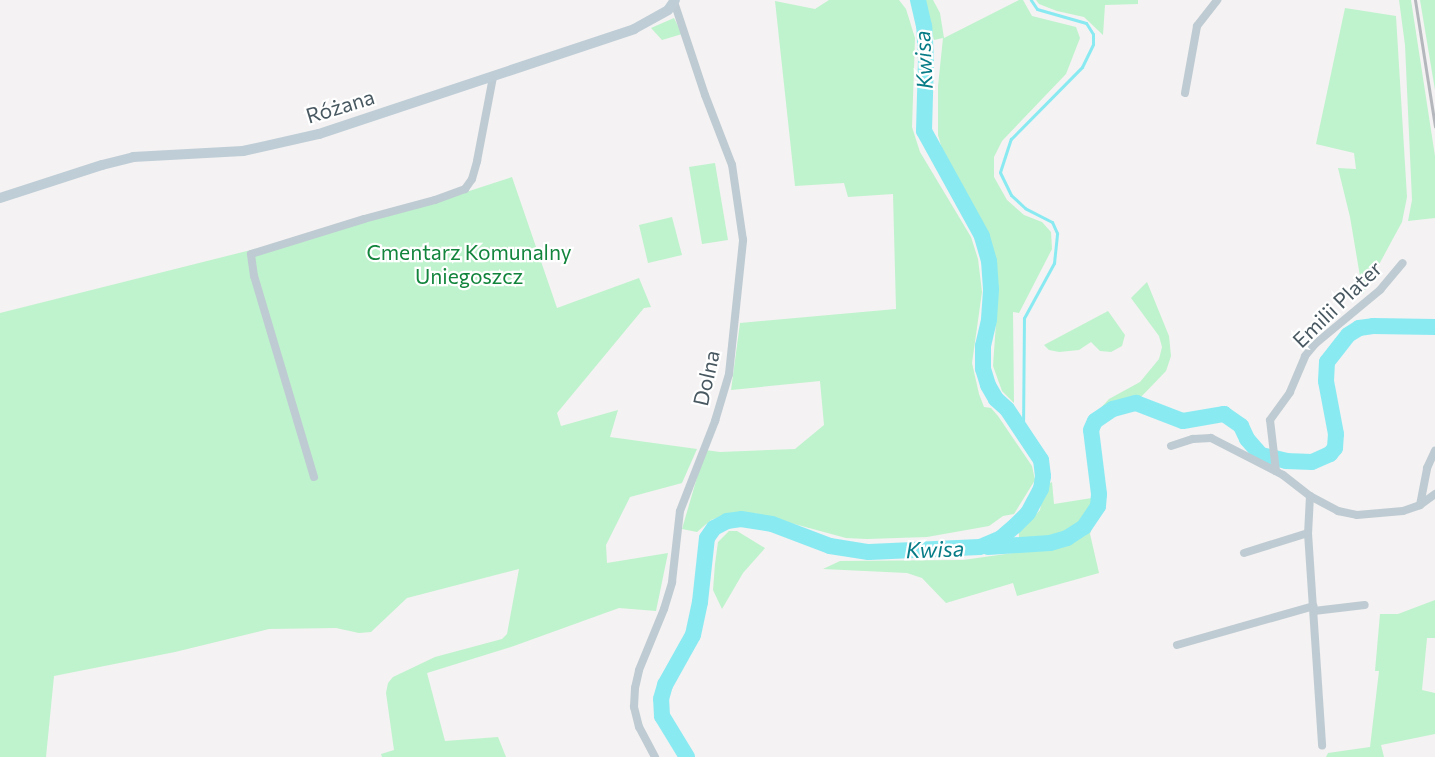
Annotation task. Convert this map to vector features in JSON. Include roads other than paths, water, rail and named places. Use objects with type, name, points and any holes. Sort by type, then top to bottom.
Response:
[{"type":"street","points":[[1185,93],[1197,26],[1216,0]]},
{"type":"street","name":"Różana","points":[[0,198],[133,157],[243,151],[279,145],[493,77],[634,29],[662,14],[675,1]]},
{"type":"street","name":"Dolna","points":[[655,757],[639,727],[634,707],[635,688],[672,582],[680,511],[715,421],[729,374],[743,240],[732,165],[705,95],[675,1]]},
{"type":"street","points":[[314,477],[254,276],[251,254],[465,189],[472,180],[477,161],[493,77]]},
{"type":"street","name":"Emilii Plater","points":[[1276,467],[1270,420],[1290,392],[1305,356],[1315,344],[1380,290],[1403,263]]},
{"type":"street","points":[[1171,446],[1193,439],[1211,438],[1276,467],[1310,496],[1338,511],[1357,515],[1381,515],[1420,505],[1435,494]]},
{"type":"street","points":[[1420,505],[1427,468],[1435,451]]},
{"type":"street","points":[[1310,496],[1308,533],[1322,746]]},
{"type":"street","points":[[1244,553],[1308,533]]},
{"type":"street","points":[[1177,645],[1314,608],[1365,604]]},
{"type":"waterway","name":"Kwisa","points":[[687,757],[662,716],[661,699],[665,685],[693,635],[700,602],[707,538],[714,528],[727,521],[741,519],[772,524],[830,546],[869,552],[980,547],[1001,538],[1015,526],[1028,513],[1041,489],[1043,476],[1041,460],[1007,409],[996,399],[983,369],[983,346],[989,319],[991,289],[989,261],[982,236],[924,131],[926,60],[924,26],[918,0]]},
{"type":"waterway","points":[[1023,431],[1024,318],[1054,263],[1057,233],[1052,222],[1025,208],[1011,195],[1000,172],[1011,139],[1082,67],[1093,44],[1093,34],[1086,23],[1037,9],[1031,0]]},
{"type":"waterway","points":[[988,547],[1050,543],[1067,538],[1084,527],[1098,506],[1099,494],[1091,430],[1095,421],[1113,409],[1136,403],[1183,421],[1224,414],[1241,426],[1247,439],[1261,455],[1286,461],[1312,462],[1330,454],[1335,448],[1336,434],[1326,381],[1327,362],[1348,335],[1359,328],[1373,326],[1435,327]]},
{"type":"railway","points":[[1415,0],[1435,126]]},
{"type":"park label","name":"Cmentarz Komunalny Uniegoszcz","points":[[469,264]]}]
